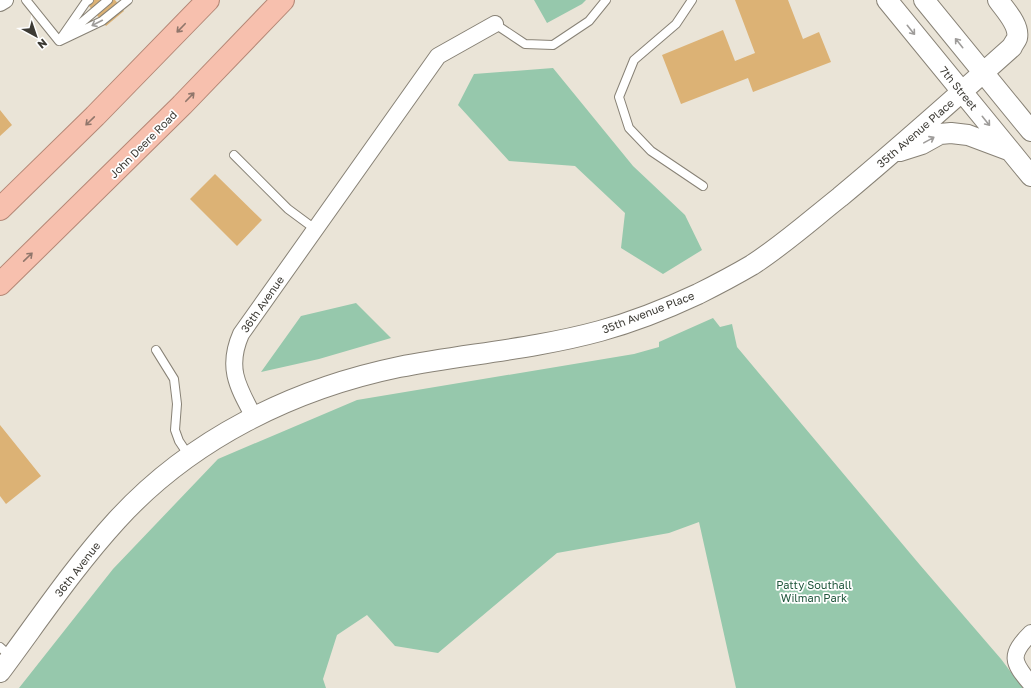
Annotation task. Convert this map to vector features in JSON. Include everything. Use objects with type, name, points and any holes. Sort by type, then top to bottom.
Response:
[{"type":"highway","points":[[0,209],[95,116],[208,0]]},
{"type":"highway","name":"John Deere Road","points":[[0,284],[177,110],[283,0]]},
{"type":"street","points":[[0,3],[5,0]]},
{"type":"street","name":"7th Street","points":[[887,0],[1031,176]]},
{"type":"street","points":[[924,0],[1031,131]]},
{"type":"street","name":"35th Avenue Place","points":[[254,417],[275,406],[313,391],[357,377],[400,367],[557,341],[598,332],[635,320],[698,294],[751,266],[784,242],[893,153],[1012,47],[1017,38],[1017,30],[1013,21],[998,0]]},
{"type":"street","name":"36th Avenue","points":[[4,659],[94,545],[109,528],[150,488],[189,457],[231,429],[254,417],[238,388],[235,376],[234,355],[241,334],[438,56],[494,24]]},
{"type":"street","points":[[893,153],[922,144],[940,134],[951,133],[968,135],[1010,151]]},
{"type":"street","points":[[1031,633],[1017,650],[1015,660],[1031,684]]},
{"type":"lane","points":[[26,0],[59,41]]},
{"type":"lane","points":[[59,41],[88,0]]},
{"type":"lane","points":[[59,41],[108,0]]},
{"type":"lane","points":[[59,41],[102,22],[128,0]]},
{"type":"lane","points":[[494,24],[525,44],[553,45],[589,21],[606,0]]},
{"type":"lane","points":[[692,0],[676,24],[634,60],[619,97],[629,128],[651,151],[703,186]]},
{"type":"lane","points":[[234,155],[288,209],[315,229]]},
{"type":"lane","points":[[156,350],[174,378],[177,404],[175,430],[179,441],[189,457]]},
{"type":"green space","points":[[534,0],[586,0],[582,4],[547,23]]},
{"type":"green space","points":[[553,68],[633,166],[685,215],[702,250],[663,274],[621,248],[625,213],[575,166],[509,161],[458,105],[474,74]]},
{"type":"green space","points":[[356,303],[391,338],[319,359],[261,372],[301,316]]},
{"type":"green space","name":"Patty Southall Wilman Park","points":[[713,318],[720,327],[732,324],[737,347],[1001,659],[1023,688],[736,688],[699,522],[669,533],[557,553],[438,653],[395,646],[367,615],[337,635],[323,679],[326,688],[19,688],[113,569],[218,459],[357,400],[634,354],[659,347],[659,342]]},
{"type":"building","points":[[84,0],[115,0],[124,11],[106,26]]},
{"type":"building","points":[[735,0],[788,0],[803,39],[819,32],[831,62],[753,92],[748,78],[681,104],[662,55],[723,30],[735,61],[755,53]]},
{"type":"building","points":[[0,110],[12,125],[0,136]]},
{"type":"building","points":[[215,174],[262,220],[237,246],[190,199]]},
{"type":"building","points":[[0,425],[41,476],[6,504],[0,496]]}]
